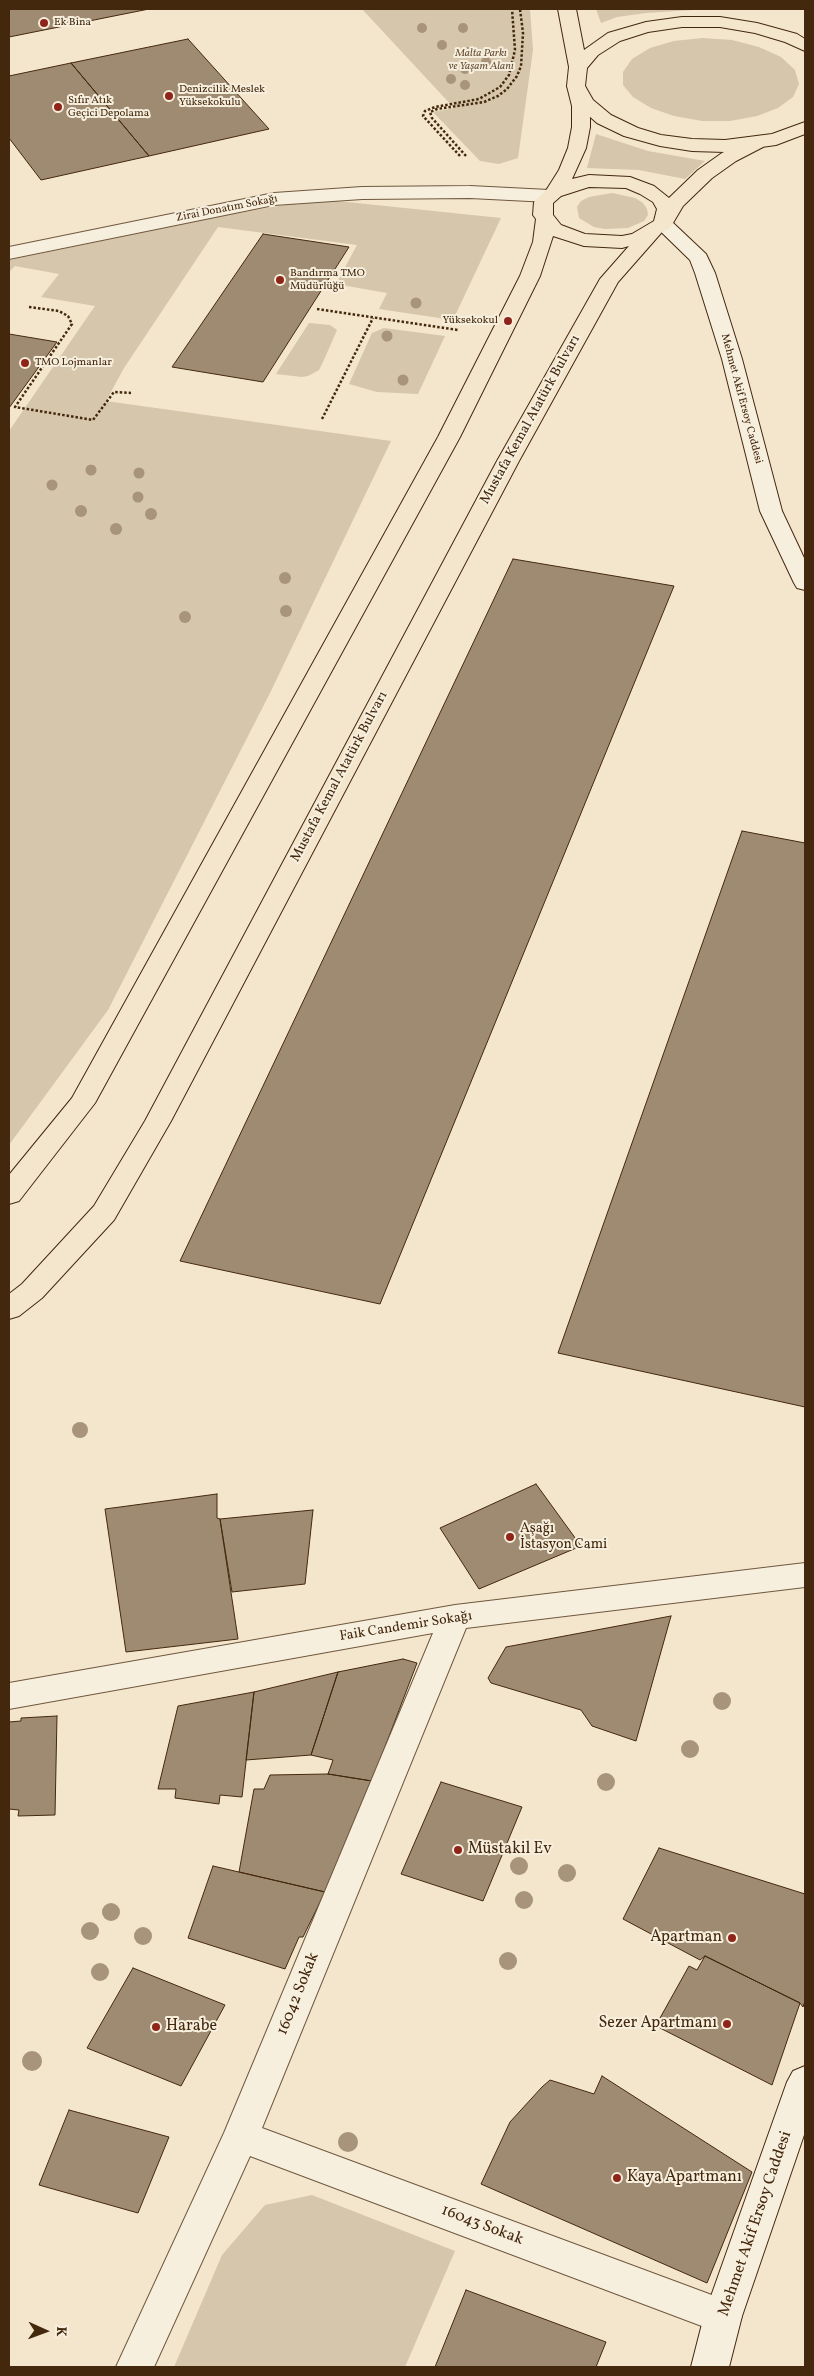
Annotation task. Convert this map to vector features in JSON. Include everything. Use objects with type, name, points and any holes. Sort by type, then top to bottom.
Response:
[{"type":"main road","points":[[9,1194],[82,1103],[449,437],[530,276],[543,242],[544,218],[542,208],[568,170],[581,127],[577,77],[567,9]]},
{"type":"main road","points":[[730,9],[757,28]]},
{"type":"main road","points":[[800,42],[757,28],[710,22],[682,22],[646,27],[614,37],[592,51],[577,77],[585,103],[604,119],[631,132],[660,140],[692,145],[725,146],[776,139],[805,128]]},
{"type":"main road","points":[[776,139],[805,140]]},
{"type":"main road","name":"Mustafa Kemal Atatürk Bulvarı","points":[[9,1309],[32,1291],[104,1213],[158,1121],[512,452],[610,279],[660,225],[675,203],[705,174],[728,157],[756,143]]},
{"type":"main road","points":[[544,218],[554,229],[567,236],[584,240],[622,242],[660,225],[667,209],[660,198],[647,190],[610,180],[588,181],[570,185],[551,194]]},
{"type":"street","name":"Zirai Donatım Sokağı","points":[[9,253],[274,198],[362,193],[449,194],[470,192],[551,194]]},
{"type":"street","name":"Zirai Donatım Sokağı","points":[[449,194],[500,202],[544,218]]},
{"type":"street","name":"Mehmet Akif Ersoy Caddesi","points":[[660,225],[699,258],[732,359],[770,511],[805,583]]},
{"type":"street","name":"Faik Candemir Sokağı","points":[[9,1696],[455,1618],[805,1575]]},
{"type":"street","name":"16042 Sokak","points":[[135,2367],[241,2136],[455,1618]]},
{"type":"street","name":"Mehmet Akif Ersoy Caddesi","points":[[710,2367],[723,2316],[805,2082]]},
{"type":"street","name":"16043 Sokak","points":[[241,2136],[723,2316]]},
{"type":"path","points":[[470,192],[468,173],[459,155],[423,116],[429,108],[479,99],[500,87],[509,75],[515,50],[512,9]]},
{"type":"path","points":[[470,192],[473,183],[472,165],[432,118],[430,112],[437,109],[484,102],[498,96],[507,89],[517,76],[520,66],[523,34],[520,9]]},
{"type":"path","points":[[29,307],[59,311],[68,316],[72,324],[15,408],[93,420],[114,392],[131,393]]},
{"type":"path","points":[[317,309],[500,336]]},
{"type":"path","points":[[322,419],[373,318]]},
{"type":"green space","name":"Malta Parkı ve Yaşam Alanı","points":[[362,9],[530,9],[533,50],[518,158],[499,164],[480,161],[433,112],[454,108]]},
{"type":"green space","points":[[596,9],[710,9],[646,13],[617,17],[601,23]]},
{"type":"green space","points":[[703,38],[732,40],[759,47],[781,57],[795,70],[799,84],[793,97],[778,108],[757,116],[730,121],[702,121],[674,116],[651,108],[633,97],[623,85],[623,72],[632,59],[650,48],[674,41]]},
{"type":"green space","points":[[596,134],[648,151],[705,161],[685,179],[639,170],[587,168]]},
{"type":"green space","points":[[612,193],[635,198],[643,203],[648,215],[644,221],[628,228],[605,229],[594,227],[579,218],[577,207],[581,201],[589,197]]},
{"type":"green space","points":[[318,199],[501,218],[453,320],[379,309],[387,293],[336,284],[357,245],[218,227],[124,368],[106,401],[391,441],[270,693],[108,1010],[9,1145],[9,431],[95,306],[41,297],[59,274],[15,266],[9,272],[9,260],[227,215]]},
{"type":"green space","points":[[309,323],[330,325],[337,330],[319,370],[302,377],[276,374]]},
{"type":"green space","points":[[384,328],[445,336],[418,394],[377,392],[349,384],[372,333]]},
{"type":"green space","points":[[312,2195],[455,2251],[405,2367],[174,2367],[222,2255],[265,2205]]},
{"type":"building","name":"Ek Bina","points":[[9,9],[149,9],[9,37]]},
{"type":"building","name":"Denizcilik Meslek Yüksekokulu","points":[[188,39],[269,129],[149,156],[71,63]]},
{"type":"building","name":"Sıfır Atık Geçici Depolama","points":[[71,63],[149,156],[41,180],[9,138],[9,76]]},
{"type":"building","name":"Bandırma TMO Müdürlüğü","points":[[263,234],[349,247],[263,382],[172,367]]},
{"type":"building","name":"TMO Lojmanlar","points":[[9,334],[57,342],[9,408]]},
{"type":"building","points":[[513,559],[674,586],[380,1304],[180,1261]]},
{"type":"building","points":[[742,831],[805,843],[805,1407],[558,1353]]},
{"type":"building","name":"Aşağı İstasyon Cami","points":[[536,1484],[581,1546],[479,1589],[440,1528]]},
{"type":"building","points":[[217,1494],[217,1518],[220,1519],[238,1639],[126,1652],[105,1509]]},
{"type":"building","points":[[313,1510],[305,1584],[232,1592],[220,1519]]},
{"type":"building","points":[[671,1616],[636,1741],[592,1726],[581,1710],[491,1683],[488,1678],[506,1647]]},
{"type":"building","points":[[403,1659],[417,1663],[372,1781],[328,1774],[333,1760],[311,1755],[338,1672]]},
{"type":"building","points":[[338,1672],[311,1755],[246,1760],[254,1692]]},
{"type":"building","points":[[254,1692],[242,1797],[220,1795],[219,1804],[175,1798],[176,1789],[158,1789],[178,1706]]},
{"type":"building","points":[[57,1716],[55,1815],[18,1816],[19,1810],[9,1809],[9,1722],[21,1721],[21,1718]]},
{"type":"building","points":[[328,1774],[372,1781],[325,1892],[239,1872],[254,1789],[264,1789],[270,1775]]},
{"type":"building","name":"Müstakil Ev","points":[[441,1782],[522,1807],[483,1901],[401,1874]]},
{"type":"building","name":"Apartman","points":[[659,1848],[805,1894],[805,2001],[803,2007],[800,2003],[705,1956],[700,1960],[623,1919]]},
{"type":"building","points":[[213,1866],[325,1892],[303,1937],[299,1937],[285,1969],[188,1938]]},
{"type":"building","name":"Sezer Apartmanı","points":[[705,1956],[800,2003],[772,2085],[660,2028],[663,2020],[660,2018],[689,1966],[697,1970]]},
{"type":"building","name":"Harabe","points":[[133,1968],[225,2005],[181,2086],[87,2048]]},
{"type":"building","name":"Kaya Apartmanı","points":[[602,2076],[752,2172],[707,2283],[481,2184],[510,2122],[542,2087],[550,2080],[594,2094]]},
{"type":"building","points":[[69,2110],[169,2137],[138,2213],[39,2185]]},
{"type":"building","points":[[466,2290],[606,2342],[596,2367],[435,2367]]},
{"type":"place","name":"Ek Bina","points":[[44,23]]},
{"type":"place","name":"Denizcilik Meslek Yüksekokulu","points":[[169,96]]},
{"type":"place","name":"Sıfır Atık Geçici Depolama","points":[[58,107]]},
{"type":"place","name":"Bandırma TMO Müdürlüğü","points":[[280,280]]},
{"type":"place","name":"Yüksekokul","points":[[508,321]]},
{"type":"place","name":"TMO Lojmanlar","points":[[25,363]]},
{"type":"place","name":"Aşağı İstasyon Cami","points":[[510,1537]]},
{"type":"place","name":"Müstakil Ev","points":[[458,1850]]},
{"type":"place","name":"Apartman","points":[[732,1938]]},
{"type":"place","name":"Sezer Apartmanı","points":[[727,2024]]},
{"type":"place","name":"Harabe","points":[[156,2027]]},
{"type":"place","name":"Kaya Apartmanı","points":[[617,2178]]}]
